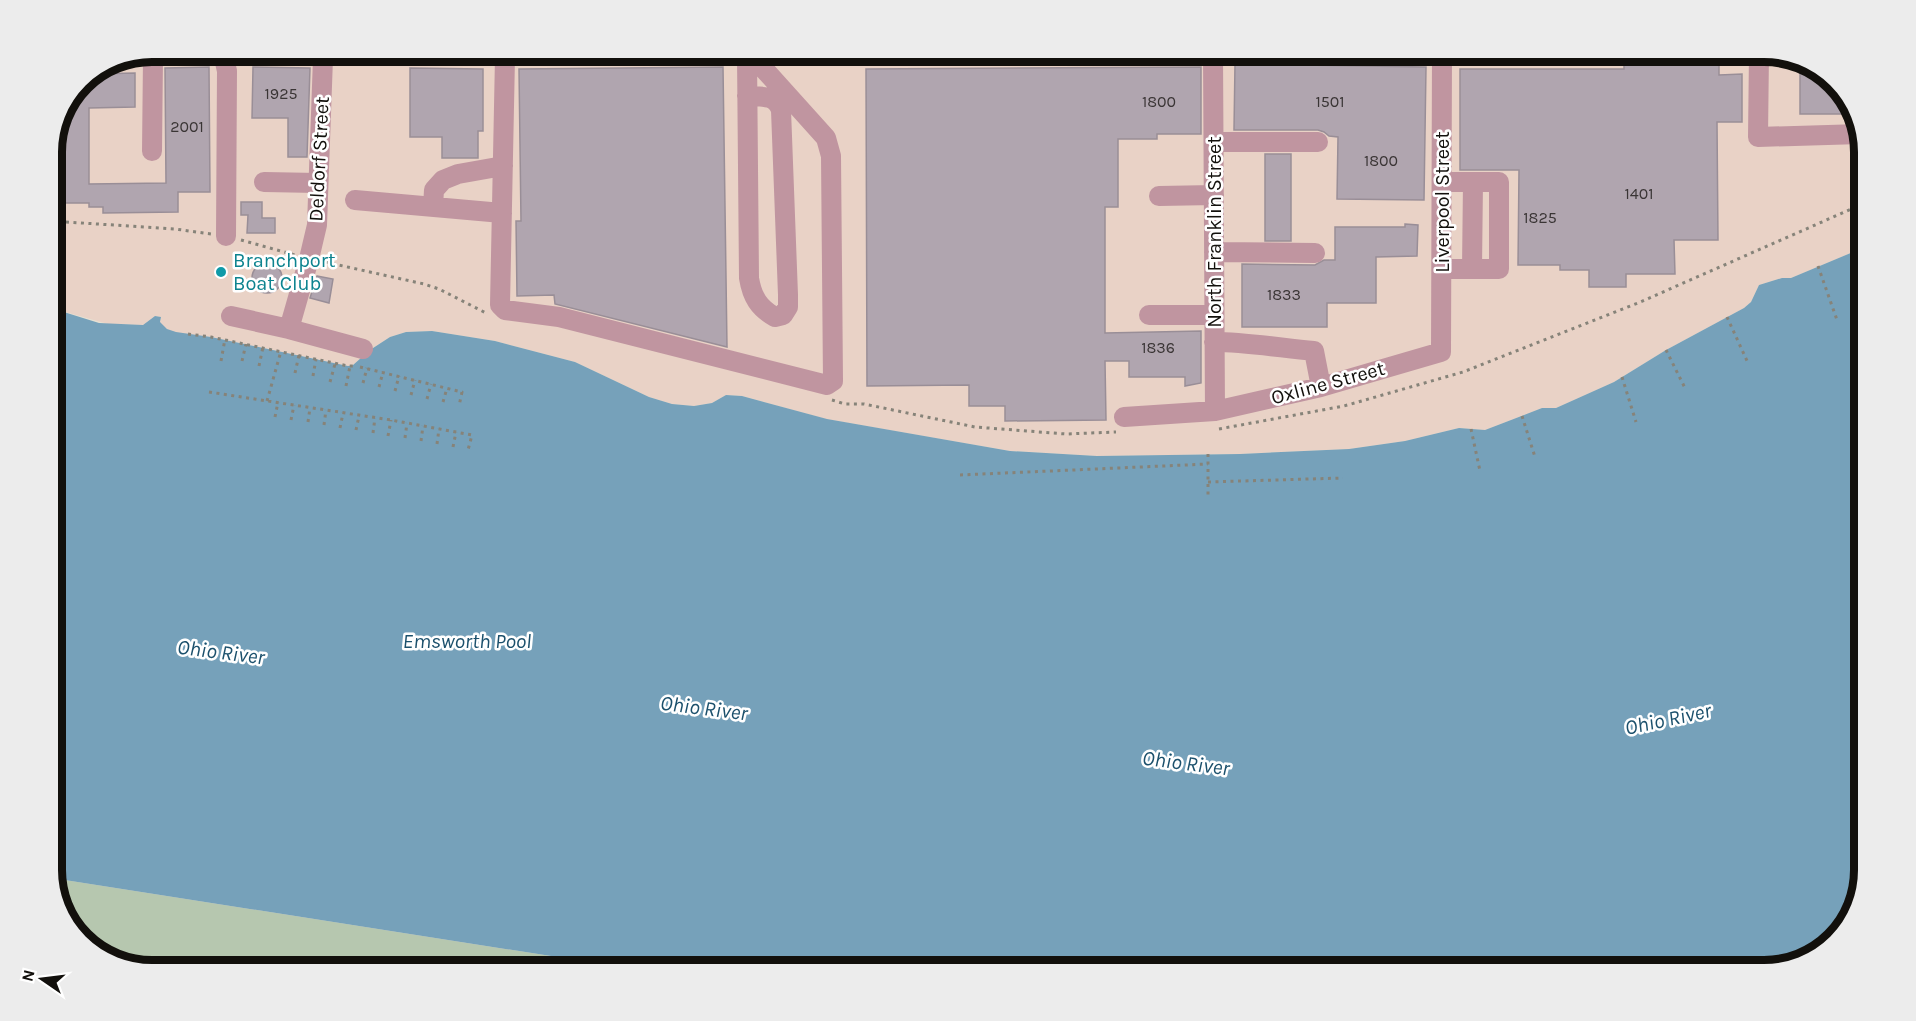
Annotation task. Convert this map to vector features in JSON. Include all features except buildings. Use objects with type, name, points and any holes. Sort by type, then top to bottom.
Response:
[{"type":"street","points":[[152,151],[153,62]]},
{"type":"street","points":[[225,62],[227,71],[226,236]]},
{"type":"street","name":"Deldorf Street","points":[[289,329],[317,225],[323,62]]},
{"type":"street","points":[[505,62],[500,305],[505,310],[559,317],[826,385],[833,381],[831,156],[826,138],[760,62]]},
{"type":"street","points":[[747,62],[747,96],[750,285],[756,301],[766,312],[775,317],[783,315],[788,307],[782,110],[771,97],[747,96]]},
{"type":"street","name":"North Franklin Street","points":[[1213,62],[1214,342],[1219,420]]},
{"type":"street","name":"Liverpool Street","points":[[1441,352],[1442,62]]},
{"type":"street","points":[[1755,62],[1758,136],[1853,134]]},
{"type":"street","points":[[1215,142],[1318,142]]},
{"type":"street","points":[[433,207],[434,190],[443,180],[458,174],[502,166]]},
{"type":"street","points":[[264,182],[318,183]]},
{"type":"street","points":[[1442,182],[1499,182],[1499,269],[1442,269]]},
{"type":"street","points":[[1472,269],[1473,182]]},
{"type":"street","points":[[1160,196],[1214,195]]},
{"type":"street","points":[[355,200],[502,213]]},
{"type":"street","points":[[1214,252],[1315,253]]},
{"type":"street","points":[[1149,315],[1214,315]]},
{"type":"street","points":[[231,316],[363,349]]},
{"type":"street","points":[[1214,342],[1314,351],[1321,387]]},
{"type":"street","name":"Oxline Street","points":[[1125,417],[1219,420],[1441,352]]},
{"type":"path","points":[[1219,420],[1344,406],[1463,372],[1638,303],[1854,208]]},
{"type":"path","points":[[1818,267],[1837,320]]},
{"type":"path","points":[[1727,317],[1748,363]]},
{"type":"path","points":[[188,334],[225,339],[367,368],[447,388],[462,392],[459,406]]},
{"type":"path","points":[[221,361],[225,339]]},
{"type":"path","points":[[242,362],[246,344]]},
{"type":"path","points":[[259,366],[263,347]]},
{"type":"path","points":[[1666,350],[1685,388]]},
{"type":"path","points":[[267,401],[281,351]]},
{"type":"path","points":[[295,374],[299,355]]},
{"type":"path","points":[[313,376],[316,359]]},
{"type":"path","points":[[330,382],[335,363]]},
{"type":"path","points":[[346,386],[350,366]]},
{"type":"path","points":[[363,383],[367,368]]},
{"type":"path","points":[[379,387],[383,372]]},
{"type":"path","points":[[395,391],[399,376]]},
{"type":"path","points":[[1622,377],[1636,422]]},
{"type":"path","points":[[411,395],[415,380]]},
{"type":"path","points":[[427,399],[431,384]]},
{"type":"path","points":[[443,402],[447,388]]},
{"type":"path","points":[[209,392],[472,435],[468,450]]},
{"type":"path","points":[[275,417],[278,402]]},
{"type":"path","points":[[291,420],[294,405]]},
{"type":"path","points":[[308,422],[310,408]]},
{"type":"path","points":[[324,425],[326,410]]},
{"type":"path","points":[[340,428],[343,413]]},
{"type":"path","points":[[356,430],[359,416]]},
{"type":"path","points":[[1522,416],[1535,457]]},
{"type":"path","points":[[373,433],[375,418]]},
{"type":"path","points":[[388,436],[391,420]]},
{"type":"path","points":[[405,438],[407,423]]},
{"type":"path","points":[[421,441],[423,426]]},
{"type":"path","points":[[436,444],[439,429]]},
{"type":"path","points":[[1471,429],[1480,471]]},
{"type":"path","points":[[453,447],[456,432]]},
{"type":"path","points":[[1208,454],[1208,496]]},
{"type":"path","points":[[960,475],[1208,464]]},
{"type":"path","points":[[1208,482],[1343,478]]},
{"type":"shaded area","points":[[1765,62],[1794,66],[1824,84],[1839,101],[1850,122],[1853,134],[1854,252],[1791,278],[1782,278],[1759,285],[1751,302],[1744,308],[1666,350],[1614,382],[1556,408],[1542,408],[1485,430],[1459,428],[1405,441],[1349,449],[1240,454],[1097,456],[1010,451],[826,419],[742,396],[726,395],[712,403],[694,406],[672,404],[649,397],[575,362],[495,341],[432,331],[406,332],[390,337],[353,365],[348,366],[211,337],[176,333],[160,323],[161,317],[155,316],[143,325],[108,324],[62,311],[62,145],[68,117],[88,88],[117,68],[134,63]]},
{"type":"green space","points":[[62,880],[576,960],[151,960],[134,958],[122,955],[101,944],[84,929],[66,899]]},
{"type":"water","name":"Emsworth Pool","points":[[1854,252],[1853,887],[1850,899],[1836,924],[1819,941],[1799,953],[1765,960],[576,960],[62,880],[62,311],[99,323],[143,325],[155,316],[161,317],[160,322],[167,329],[176,332],[211,337],[348,366],[353,365],[390,337],[406,332],[432,331],[495,341],[575,362],[649,397],[672,404],[694,406],[712,403],[726,395],[742,396],[827,419],[1010,451],[1097,456],[1240,454],[1349,449],[1405,441],[1459,428],[1485,430],[1542,408],[1556,408],[1614,382],[1666,350],[1744,308],[1751,302],[1759,285],[1782,278],[1791,278]]},
{"type":"place","name":"Branchport Boat Club","points":[[221,272]]},
{"type":"water label","name":"Ohio River","points":[[221,652]]},
{"type":"water label","name":"Ohio River","points":[[704,708]]},
{"type":"water label","name":"Ohio River","points":[[1668,719]]},
{"type":"water label","name":"Ohio River","points":[[1186,763]]}]
